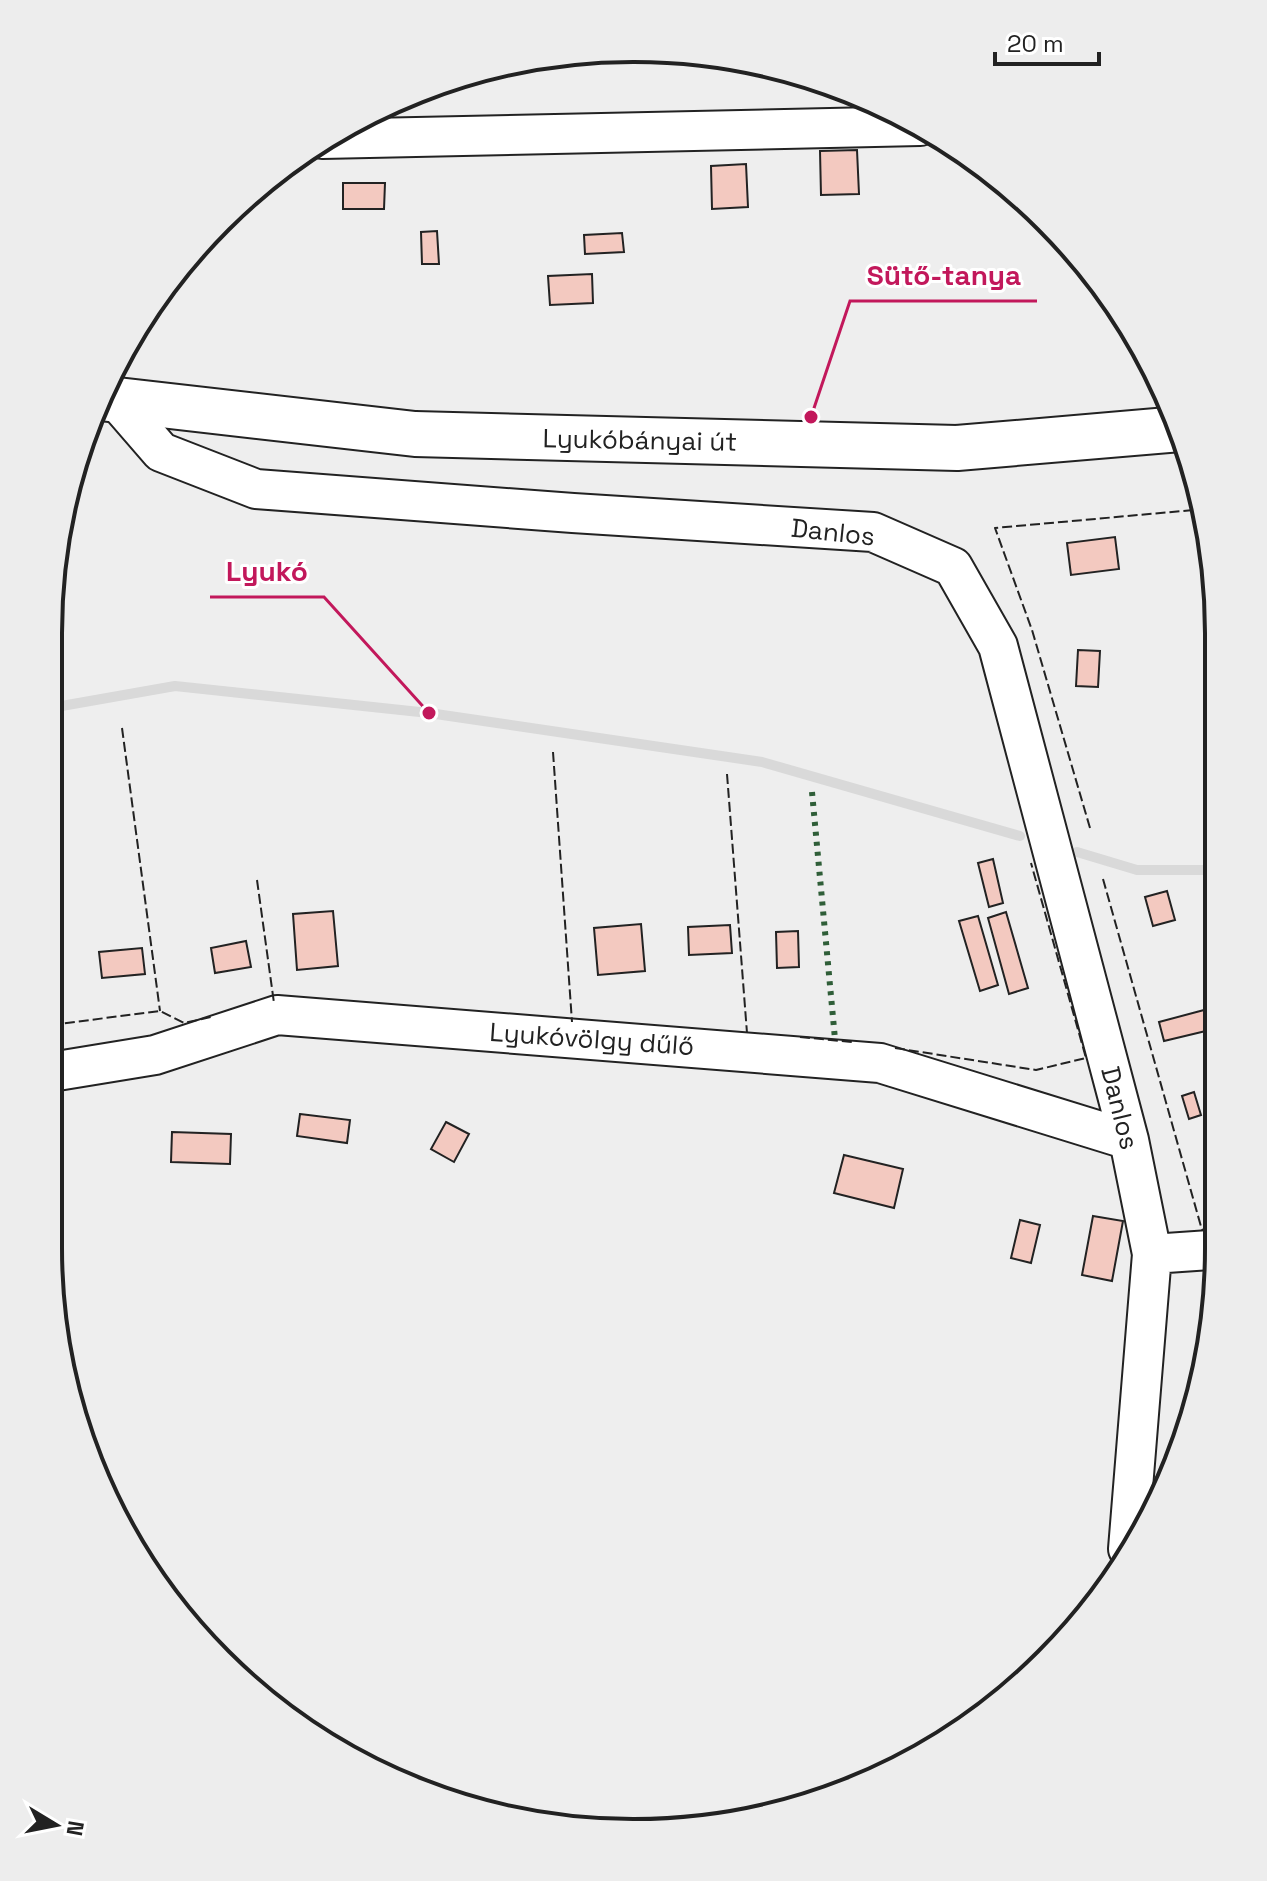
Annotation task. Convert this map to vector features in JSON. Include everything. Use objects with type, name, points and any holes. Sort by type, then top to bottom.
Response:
[{"type":"main road","name":"Lyukóbányai út","points":[[113,400],[415,434],[957,448],[1167,430]]},
{"type":"street","points":[[349,138],[896,127]]},
{"type":"street","name":"Danlos","points":[[112,403],[161,452],[256,489],[873,532],[953,567],[998,646],[1129,1140],[1152,1254],[1130,1530]]},
{"type":"street","name":"Lyukóvölgy dűlő","points":[[62,1070],[155,1055],[277,1015],[880,1063],[1129,1140]]},
{"type":"street","points":[[1152,1254],[1205,1250]]},
{"type":"shaded area","points":[[634,62],[671,63],[745,73],[817,92],[852,106],[886,121],[951,158],[1038,229],[1109,316],[1146,381],[1175,450],[1194,522],[1204,596],[1205,634],[1205,1248],[1204,1285],[1194,1359],[1175,1431],[1161,1466],[1146,1500],[1109,1565],[1038,1652],[981,1701],[919,1742],[852,1775],[781,1800],[671,1818],[596,1818],[522,1808],[450,1789],[381,1760],[316,1723],[229,1652],[180,1595],[158,1565],[121,1500],[92,1431],[73,1359],[63,1285],[62,634],[67,559],[81,486],[92,450],[121,381],[158,316],[229,229],[316,158],[381,121],[415,106],[450,92],[522,73],[596,63]]},
{"type":"building","points":[[857,150],[859,194],[821,195],[820,151]]},
{"type":"building","points":[[746,164],[748,207],[712,209],[711,166]]},
{"type":"building","points":[[343,183],[385,183],[384,209],[343,209]]},
{"type":"building","points":[[437,231],[439,264],[422,264],[421,232]]},
{"type":"building","points":[[622,233],[624,252],[585,254],[584,235]]},
{"type":"building","points":[[592,274],[593,303],[550,305],[548,276]]},
{"type":"building","points":[[1115,537],[1119,569],[1071,575],[1067,543]]},
{"type":"building","points":[[1078,650],[1100,651],[1098,687],[1076,686]]},
{"type":"building","points":[[993,859],[1003,903],[989,907],[978,863]]},
{"type":"building","points":[[1167,891],[1175,920],[1153,926],[1145,897]]},
{"type":"building","points":[[333,911],[338,966],[297,970],[293,914]]},
{"type":"building","points":[[1006,912],[1028,988],[1009,994],[988,918]]},
{"type":"building","points":[[978,916],[998,985],[980,991],[959,921]]},
{"type":"building","points":[[641,924],[645,971],[598,975],[594,928]]},
{"type":"building","points":[[730,925],[732,953],[689,955],[688,927]]},
{"type":"building","points":[[798,931],[799,967],[777,968],[776,932]]},
{"type":"building","points":[[246,941],[251,967],[215,973],[211,948]]},
{"type":"building","points":[[142,948],[145,974],[102,978],[99,952]]},
{"type":"building","points":[[1204,1010],[1205,1031],[1164,1041],[1159,1022]]},
{"type":"building","points":[[1194,1092],[1201,1115],[1189,1119],[1182,1096]]},
{"type":"building","points":[[300,1114],[350,1120],[347,1143],[297,1136]]},
{"type":"building","points":[[446,1122],[469,1134],[454,1162],[431,1149]]},
{"type":"building","points":[[172,1132],[231,1134],[230,1164],[171,1162]]},
{"type":"building","points":[[844,1155],[903,1169],[894,1208],[834,1193]]},
{"type":"building","points":[[1093,1216],[1123,1221],[1112,1281],[1082,1275]]},
{"type":"building","points":[[1020,1220],[1040,1225],[1031,1263],[1011,1258]]},
{"type":"waterway","points":[[62,706],[175,686],[429,713],[762,762],[1020,836]]},
{"type":"waterway","points":[[1077,852],[1137,870],[1205,870]]},
{"type":"hedge","points":[[812,792],[835,1039]]},
{"type":"fence","points":[[1090,828],[1032,630],[995,528],[1191,510]]},
{"type":"fence","points":[[122,728],[160,1011]]},
{"type":"fence","points":[[553,752],[572,1022]]},
{"type":"fence","points":[[727,774],[747,1033]]},
{"type":"fence","points":[[895,1048],[1036,1070],[1086,1058],[1031,863]]},
{"type":"fence","points":[[1103,879],[1202,1230],[1205,1229]]},
{"type":"fence","points":[[257,880],[274,1003]]},
{"type":"fence","points":[[62,1024],[160,1011],[184,1023],[211,1017]]},
{"type":"fence","points":[[800,1037],[852,1042]]},
{"type":"place","name":"Sütő-tanya","points":[[811,417]]},
{"type":"place","name":"Lyukó","points":[[429,713]]}]
